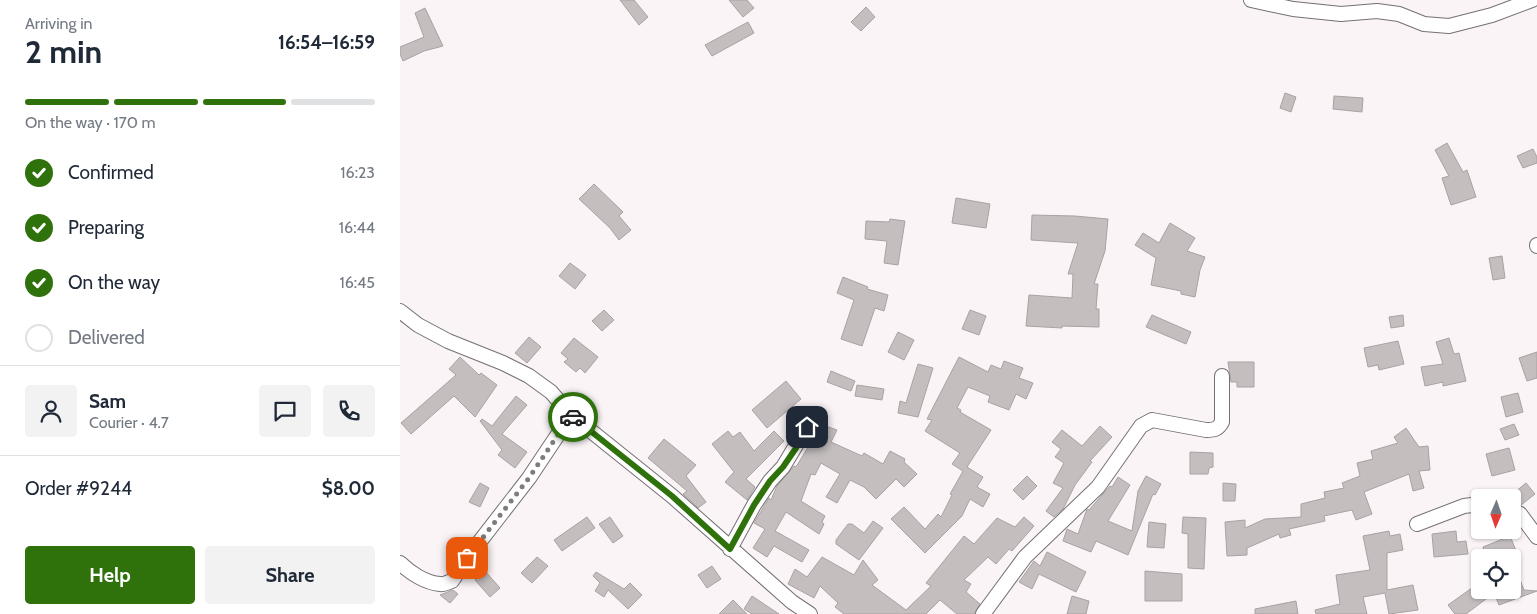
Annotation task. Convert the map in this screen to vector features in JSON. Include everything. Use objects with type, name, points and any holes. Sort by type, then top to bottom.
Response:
[{"type":"street","points":[[1251,0],[1293,9],[1341,14],[1377,11],[1399,14],[1424,24],[1449,26],[1492,15],[1532,0]]},
{"type":"street","points":[[400,311],[418,325],[529,376],[551,392],[571,415],[672,496],[730,549],[792,602],[810,614]]},
{"type":"street","points":[[983,614],[1025,557],[1098,487],[1141,426],[1152,420],[1166,421],[1206,430],[1219,428],[1222,422],[1222,376]]},
{"type":"street","points":[[400,563],[408,571],[430,581],[442,584],[452,581],[467,558],[529,478],[571,415]]},
{"type":"street","points":[[730,549],[754,505],[796,448],[807,427]]},
{"type":"street","points":[[1417,524],[1471,505]]},
{"type":"street","points":[[1521,515],[1537,537]]},
{"type":"building","points":[[620,0],[634,0],[648,17],[639,25]]},
{"type":"building","points":[[729,0],[747,0],[754,8],[743,17]]},
{"type":"building","points":[[866,7],[875,17],[861,31],[851,22]]},
{"type":"building","points":[[425,8],[443,46],[424,51],[403,61],[400,47],[424,37],[415,13]]},
{"type":"building","points":[[748,22],[754,33],[712,56],[705,45]]},
{"type":"building","points":[[1285,93],[1296,97],[1291,112],[1280,108]]},
{"type":"building","points":[[1334,96],[1363,98],[1362,112],[1333,109]]},
{"type":"building","points":[[1447,143],[1463,172],[1467,170],[1476,197],[1451,205],[1442,178],[1449,176],[1435,150]]},
{"type":"building","points":[[1533,149],[1537,157],[1537,163],[1523,168],[1517,156]]},
{"type":"building","points":[[594,184],[623,212],[619,216],[631,230],[619,240],[610,228],[579,199]]},
{"type":"building","points":[[956,198],[990,204],[986,228],[952,223]]},
{"type":"building","points":[[1032,215],[1108,219],[1105,251],[1094,284],[1098,284],[1096,309],[1099,309],[1099,327],[1062,326],[1062,328],[1026,326],[1029,295],[1072,298],[1073,274],[1068,274],[1078,243],[1031,240]]},
{"type":"building","points":[[890,219],[905,221],[898,265],[884,263],[887,241],[865,239],[866,221],[889,222]]},
{"type":"building","points":[[1170,223],[1195,238],[1187,251],[1205,257],[1200,270],[1195,297],[1181,294],[1181,291],[1151,285],[1156,258],[1135,245],[1143,233],[1159,243]]},
{"type":"building","points":[[1502,256],[1505,278],[1493,280],[1489,258]]},
{"type":"building","points":[[570,263],[586,275],[575,289],[559,276]]},
{"type":"building","points":[[843,277],[868,287],[867,289],[888,295],[884,311],[875,308],[862,346],[841,339],[854,300],[837,293]]},
{"type":"building","points":[[604,310],[614,320],[602,331],[592,321]]},
{"type":"building","points":[[970,310],[986,316],[979,335],[962,329]]},
{"type":"building","points":[[1152,315],[1191,332],[1186,344],[1146,327]]},
{"type":"building","points":[[1403,315],[1404,326],[1391,328],[1389,317]]},
{"type":"building","points":[[898,332],[914,340],[904,360],[888,352]]},
{"type":"building","points":[[529,337],[541,347],[527,363],[515,353]]},
{"type":"building","points":[[574,338],[598,357],[585,373],[580,368],[576,372],[564,362],[568,359],[561,353]]},
{"type":"building","points":[[1449,338],[1454,354],[1459,353],[1466,381],[1443,386],[1443,382],[1425,386],[1421,367],[1443,364],[1436,342]]},
{"type":"building","points":[[1398,341],[1404,364],[1379,370],[1378,365],[1368,367],[1364,348]]},
{"type":"building","points":[[1537,352],[1537,378],[1527,381],[1519,358]]},
{"type":"building","points":[[460,357],[479,375],[481,373],[497,385],[475,417],[454,396],[411,434],[401,423],[456,375],[449,369]]},
{"type":"building","points":[[959,357],[988,372],[991,365],[1001,369],[1004,361],[1023,368],[1019,378],[1033,383],[1026,399],[1016,394],[1009,410],[988,402],[990,396],[968,387],[957,408],[961,410],[960,412],[991,430],[967,467],[983,477],[977,487],[990,494],[983,507],[970,499],[962,516],[925,553],[891,519],[904,507],[925,529],[938,514],[941,517],[952,495],[950,494],[963,471],[952,464],[960,453],[925,431],[932,420],[927,419]]},
{"type":"building","points":[[1228,362],[1254,362],[1254,387],[1237,387],[1237,382],[1231,382]]},
{"type":"building","points":[[918,364],[933,368],[918,417],[898,413],[900,401],[906,403]]},
{"type":"building","points":[[831,371],[855,381],[851,391],[827,382]]},
{"type":"building","points":[[786,381],[801,399],[767,428],[752,410]]},
{"type":"building","points":[[857,385],[884,389],[882,400],[855,396]]},
{"type":"building","points":[[1518,393],[1523,412],[1506,417],[1501,397]]},
{"type":"building","points":[[516,396],[527,405],[502,434],[527,452],[515,468],[498,455],[502,450],[480,421],[482,419],[492,426]]},
{"type":"building","points":[[1514,424],[1519,435],[1505,440],[1500,429]]},
{"type":"building","points":[[826,426],[837,430],[831,442],[862,456],[864,453],[883,464],[890,451],[905,459],[904,462],[917,474],[904,487],[896,479],[876,499],[864,487],[850,480],[837,503],[826,497],[840,474],[821,463],[815,475],[811,474],[801,501],[825,516],[822,522],[824,524],[819,534],[786,512],[775,531],[809,550],[802,562],[774,546],[767,557],[753,548],[765,529],[754,523],[769,498],[771,500],[777,486],[794,466],[796,467],[813,439],[819,442]]},
{"type":"building","points":[[1100,426],[1112,437],[1090,461],[1092,462],[1075,485],[1063,509],[1054,517],[1046,511],[1063,488],[1053,483],[1064,463],[1055,457],[1061,449],[1052,442],[1062,430],[1082,446]]},
{"type":"building","points":[[1406,428],[1419,447],[1428,446],[1430,470],[1419,471],[1424,488],[1413,491],[1409,474],[1364,492],[1372,514],[1356,520],[1352,510],[1324,516],[1325,521],[1289,529],[1291,535],[1280,538],[1279,534],[1247,548],[1247,555],[1227,556],[1225,522],[1245,520],[1245,528],[1265,519],[1301,517],[1301,504],[1325,498],[1324,492],[1344,488],[1342,483],[1360,476],[1357,463],[1373,459],[1371,451],[1398,443],[1394,437]]},
{"type":"building","points":[[728,431],[733,437],[740,432],[754,451],[774,431],[784,441],[746,479],[755,487],[747,500],[725,482],[734,472],[712,444]]},
{"type":"building","points":[[664,439],[696,465],[686,476],[706,502],[698,508],[683,494],[687,491],[648,458]]},
{"type":"building","points":[[1509,448],[1515,470],[1492,476],[1486,454]]},
{"type":"building","points":[[1190,452],[1213,453],[1213,467],[1209,468],[1208,474],[1190,474]]},
{"type":"building","points":[[1027,476],[1037,486],[1023,500],[1013,490]]},
{"type":"building","points":[[1146,476],[1161,484],[1155,495],[1153,494],[1128,555],[1096,541],[1091,552],[1063,541],[1067,529],[1078,534],[1087,509],[1089,510],[1110,486],[1112,487],[1118,477],[1130,485],[1108,521],[1132,531],[1138,491]]},
{"type":"building","points":[[480,483],[489,488],[480,507],[469,502]]},
{"type":"building","points":[[1223,483],[1236,484],[1235,501],[1223,501]]},
{"type":"building","points":[[1526,483],[1535,494],[1521,505],[1521,489],[1519,489]]},
{"type":"building","points":[[587,517],[595,528],[562,551],[554,540]]},
{"type":"building","points":[[610,517],[623,536],[613,543],[599,524]]},
{"type":"building","points":[[1024,517],[1034,526],[1012,551],[1009,549],[996,564],[988,557],[964,580],[971,584],[966,592],[980,604],[974,614],[957,614],[940,600],[926,614],[844,614],[835,607],[838,603],[820,586],[814,598],[788,584],[795,569],[807,577],[822,557],[854,575],[863,560],[878,580],[872,585],[906,610],[931,586],[926,583],[964,536],[974,544],[997,518],[1015,527]]},
{"type":"building","points":[[1183,517],[1206,518],[1204,569],[1188,568],[1188,534],[1182,533]]},
{"type":"building","points":[[873,521],[883,528],[859,560],[836,544],[836,540],[848,524],[852,524],[864,533]]},
{"type":"building","points":[[1149,522],[1166,524],[1164,548],[1147,547]]},
{"type":"building","points":[[1389,531],[1390,536],[1400,534],[1403,550],[1387,553],[1387,590],[1413,585],[1418,610],[1389,614],[1385,593],[1363,597],[1367,614],[1316,614],[1315,610],[1340,604],[1336,575],[1370,570],[1363,536]]},
{"type":"building","points":[[1456,531],[1457,542],[1466,541],[1468,554],[1434,557],[1432,534]]},
{"type":"building","points":[[1503,539],[1511,539],[1515,549],[1484,549],[1483,547]]},
{"type":"building","points":[[1047,552],[1086,572],[1076,592],[1039,574],[1032,589],[1019,582],[1034,561],[1040,566]]},
{"type":"building","points":[[537,557],[548,566],[532,583],[521,573]]},
{"type":"building","points":[[712,566],[721,579],[707,588],[698,575]]},
{"type":"building","points":[[485,571],[500,588],[490,597],[475,580]]},
{"type":"building","points":[[1145,571],[1182,574],[1182,601],[1145,601]]},
{"type":"building","points":[[596,572],[624,589],[630,583],[642,595],[628,609],[608,590],[604,597],[595,591],[600,583],[593,576]]},
{"type":"building","points":[[1521,582],[1524,590],[1537,591],[1521,597]]},
{"type":"building","points":[[1471,589],[1471,599],[1486,599],[1466,614],[1455,614],[1448,605]]},
{"type":"building","points":[[453,590],[458,594],[450,603],[440,595]]},
{"type":"building","points":[[752,596],[779,614],[752,614],[744,609]]},
{"type":"building","points":[[1072,596],[1089,601],[1086,614],[1067,614]]},
{"type":"building","points":[[1496,599],[1515,599],[1499,605]]},
{"type":"building","points":[[733,600],[747,614],[719,614]]},
{"type":"building","points":[[1296,601],[1298,614],[1255,614],[1255,609]]},
{"type":"way so far","points":[[467,558],[529,478],[571,415],[573,417]]},
{"type":"route","points":[[573,417],[672,496],[730,549],[754,505],[796,448],[807,427]]}]
